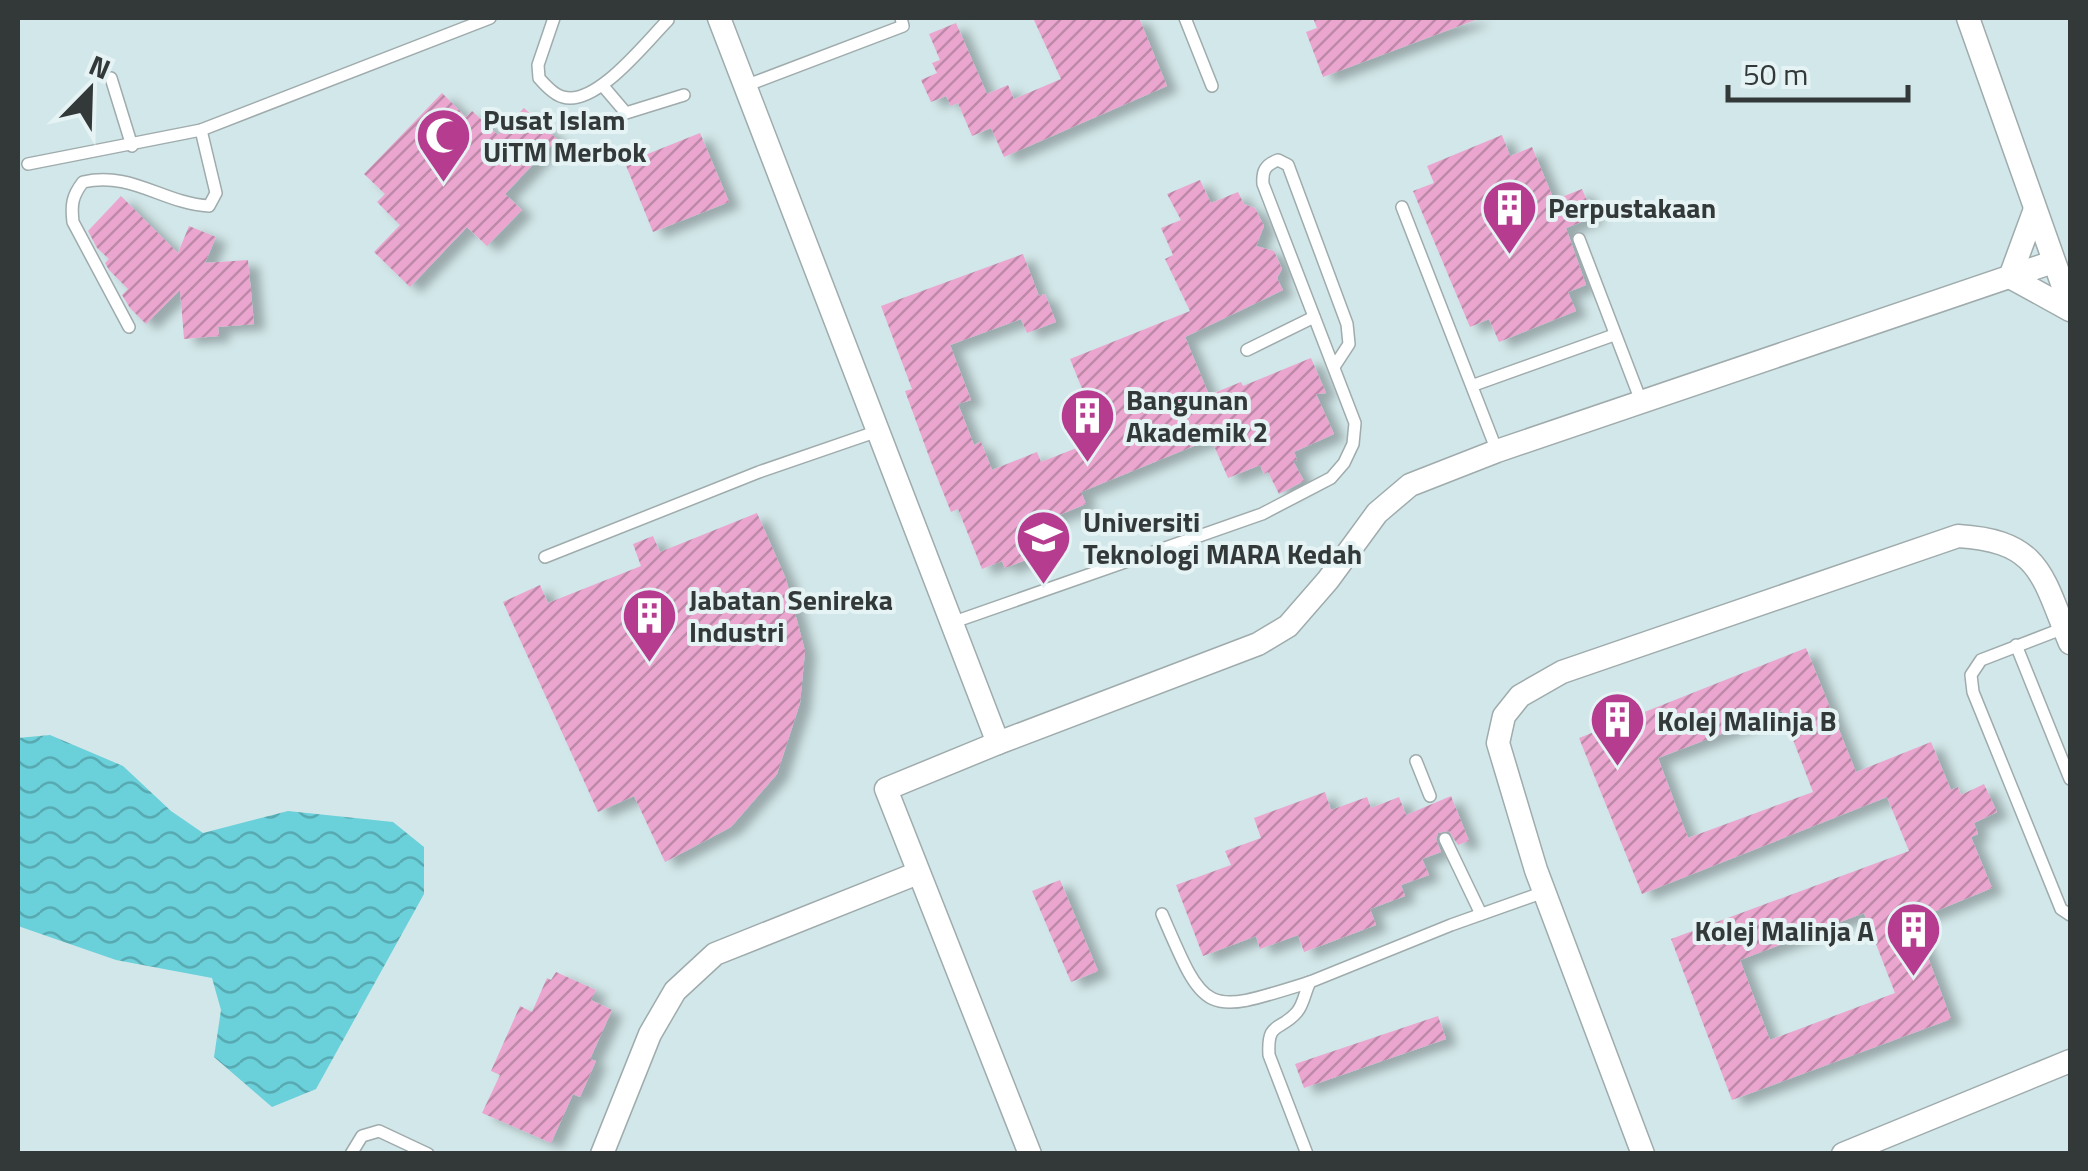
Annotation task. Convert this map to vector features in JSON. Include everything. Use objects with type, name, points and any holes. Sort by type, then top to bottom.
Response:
[{"type":"street","points":[[718,18],[998,743]]},
{"type":"street","points":[[1968,18],[2070,308]]},
{"type":"street","points":[[2010,277],[2035,209]]},
{"type":"street","points":[[1030,1154],[886,789],[1258,644],[1288,626],[1378,512],[1410,485],[1641,401],[2053,262]]},
{"type":"street","points":[[2010,277],[2070,308]]},
{"type":"street","points":[[1644,1154],[1544,892],[1498,743],[1504,716],[1520,696],[1562,672],[1958,536],[2011,545],[2038,566],[2067,636]]},
{"type":"street","points":[[602,1154],[650,1034],[675,991],[714,954],[918,873]]},
{"type":"street","points":[[1842,1154],[2070,1061]]},
{"type":"lane","points":[[28,164],[200,130],[490,18]]},
{"type":"lane","points":[[554,18],[538,65],[538,78],[561,97],[575,98],[603,86],[668,20]]},
{"type":"lane","points":[[745,86],[903,26],[901,18]]},
{"type":"lane","points":[[1185,18],[1212,86]]},
{"type":"lane","points":[[111,78],[132,146]]},
{"type":"lane","points":[[603,86],[626,113],[684,95]]},
{"type":"lane","points":[[129,327],[73,222],[71,206],[76,192],[83,182],[115,178],[178,201],[208,206],[216,194],[200,130]]},
{"type":"lane","points":[[954,622],[1262,514],[1331,478],[1348,454],[1355,423],[1263,184],[1262,173],[1268,164],[1278,160],[1288,165],[1347,324],[1350,344],[1334,367]]},
{"type":"lane","points":[[1402,207],[1497,451]]},
{"type":"lane","points":[[1579,238],[1641,401]]},
{"type":"lane","points":[[1247,350],[1314,317]]},
{"type":"lane","points":[[1474,385],[1614,335]]},
{"type":"lane","points":[[546,557],[759,472],[878,431]]},
{"type":"lane","points":[[2067,636],[2016,645],[1981,660],[1971,676],[1973,692],[2062,909],[2070,915]]},
{"type":"lane","points":[[2016,645],[2070,779]]},
{"type":"lane","points":[[1416,761],[1430,796]]},
{"type":"lane","points":[[1445,838],[1482,914]]},
{"type":"lane","points":[[1162,914],[1186,972],[1206,998],[1233,1004],[1310,982],[1544,892]]},
{"type":"lane","points":[[1307,1154],[1269,1056],[1268,1044],[1269,1034],[1277,1024],[1297,1013],[1310,982]]},
{"type":"lane","points":[[350,1154],[362,1136],[379,1131],[428,1154]]},
{"type":"shaded area","name":"Universiti Teknologi MARA Kedah","points":[[18,18],[2070,18],[2070,1153],[18,1153]]},
{"type":"water","points":[[50,735],[123,766],[171,811],[203,833],[288,811],[393,822],[424,847],[424,894],[316,1089],[272,1107],[214,1057],[221,1010],[212,978],[116,960],[18,926],[18,738]]},
{"type":"building","points":[[1033,18],[1139,18],[1167,86],[1004,157],[991,128],[972,136],[958,103],[951,106],[946,96],[931,102],[921,80],[937,73],[932,63],[940,60],[929,34],[956,23],[987,94],[1008,85],[1014,99],[1061,79]]},
{"type":"building","points":[[1313,18],[1478,19],[1323,77],[1306,32],[1317,28]]},
{"type":"building","name":"Pusat Islam UiTM Merbok","points":[[442,93],[466,117],[472,111],[498,135],[524,108],[557,139],[505,194],[522,210],[487,246],[467,227],[410,287],[374,252],[400,225],[377,202],[385,194],[364,174]]},
{"type":"building","points":[[700,133],[729,202],[653,232],[625,163]]},
{"type":"building","name":"Perpustakaan","points":[[1502,135],[1510,156],[1532,147],[1554,200],[1582,189],[1594,217],[1566,228],[1586,285],[1568,292],[1576,311],[1499,342],[1489,319],[1470,327],[1413,191],[1434,183],[1427,166]]},
{"type":"building","points":[[1200,180],[1211,203],[1238,192],[1244,204],[1255,208],[1264,226],[1256,246],[1274,251],[1282,269],[1277,278],[1283,290],[1185,337],[1209,395],[1241,382],[1243,386],[1311,358],[1326,393],[1316,394],[1334,434],[1294,452],[1297,460],[1293,461],[1304,481],[1279,494],[1260,465],[1228,478],[1211,439],[1081,492],[1086,504],[1025,529],[1036,556],[1005,568],[1002,561],[982,569],[958,509],[951,512],[931,462],[905,391],[912,389],[881,306],[1023,254],[1039,296],[1045,294],[1056,322],[1027,333],[1021,319],[950,345],[971,400],[958,404],[974,445],[981,442],[992,470],[1037,452],[1041,462],[1102,438],[1070,359],[1190,311],[1165,259],[1173,255],[1161,228],[1181,220],[1167,194]]},
{"type":"building","points":[[121,196],[178,253],[189,226],[216,237],[205,263],[248,260],[254,324],[218,327],[219,336],[184,339],[180,290],[146,324],[130,308],[122,295],[128,289],[109,270],[105,263],[109,259],[88,231]]},
{"type":"building","points":[[757,513],[786,579],[805,651],[800,703],[777,774],[731,827],[665,862],[634,796],[598,812],[503,602],[540,585],[548,603],[641,566],[633,544],[653,536],[660,552]]},
{"type":"building","points":[[1806,648],[1856,772],[1931,742],[1951,790],[1958,787],[1961,795],[1984,784],[1997,812],[1974,823],[1978,834],[1971,837],[1992,888],[1914,920],[1951,1019],[1732,1100],[1671,939],[1909,851],[1887,797],[1642,894],[1579,738]],"holes":[[[1782,711],[1813,792],[1688,838],[1658,758]],[[1864,913],[1895,993],[1770,1040],[1740,960]]]},
{"type":"building","points":[[1325,792],[1331,810],[1367,797],[1371,808],[1399,797],[1406,815],[1451,796],[1469,841],[1458,845],[1449,831],[1438,833],[1441,852],[1422,859],[1429,875],[1401,885],[1405,896],[1370,909],[1376,925],[1304,952],[1298,935],[1260,949],[1256,936],[1203,956],[1176,885],[1231,865],[1225,851],[1261,838],[1254,818]]},
{"type":"building","points":[[1060,880],[1098,971],[1071,982],[1032,891]]},
{"type":"building","points":[[556,972],[596,990],[591,1000],[612,1010],[590,1059],[596,1061],[580,1097],[573,1094],[551,1143],[482,1113],[500,1075],[491,1071],[520,1006],[532,1012],[547,978],[551,980]]},
{"type":"building","points":[[1438,1016],[1446,1039],[1304,1088],[1295,1064]]},
{"type":"place","name":"Pusat Islam UiTM Merbok","points":[[444,184]]},
{"type":"place","name":"Perpustakaan","points":[[1509,256]]},
{"type":"place","name":"Bangunan Akademik 2","points":[[1087,464]]},
{"type":"place","name":"Universiti Teknologi MARA Kedah","points":[[1044,586]]},
{"type":"place","name":"Jabatan Senireka Industri","points":[[650,664]]},
{"type":"place","name":"Kolej Malinja B","points":[[1618,769]]},
{"type":"place","name":"Kolej Malinja A","points":[[1913,979]]}]
